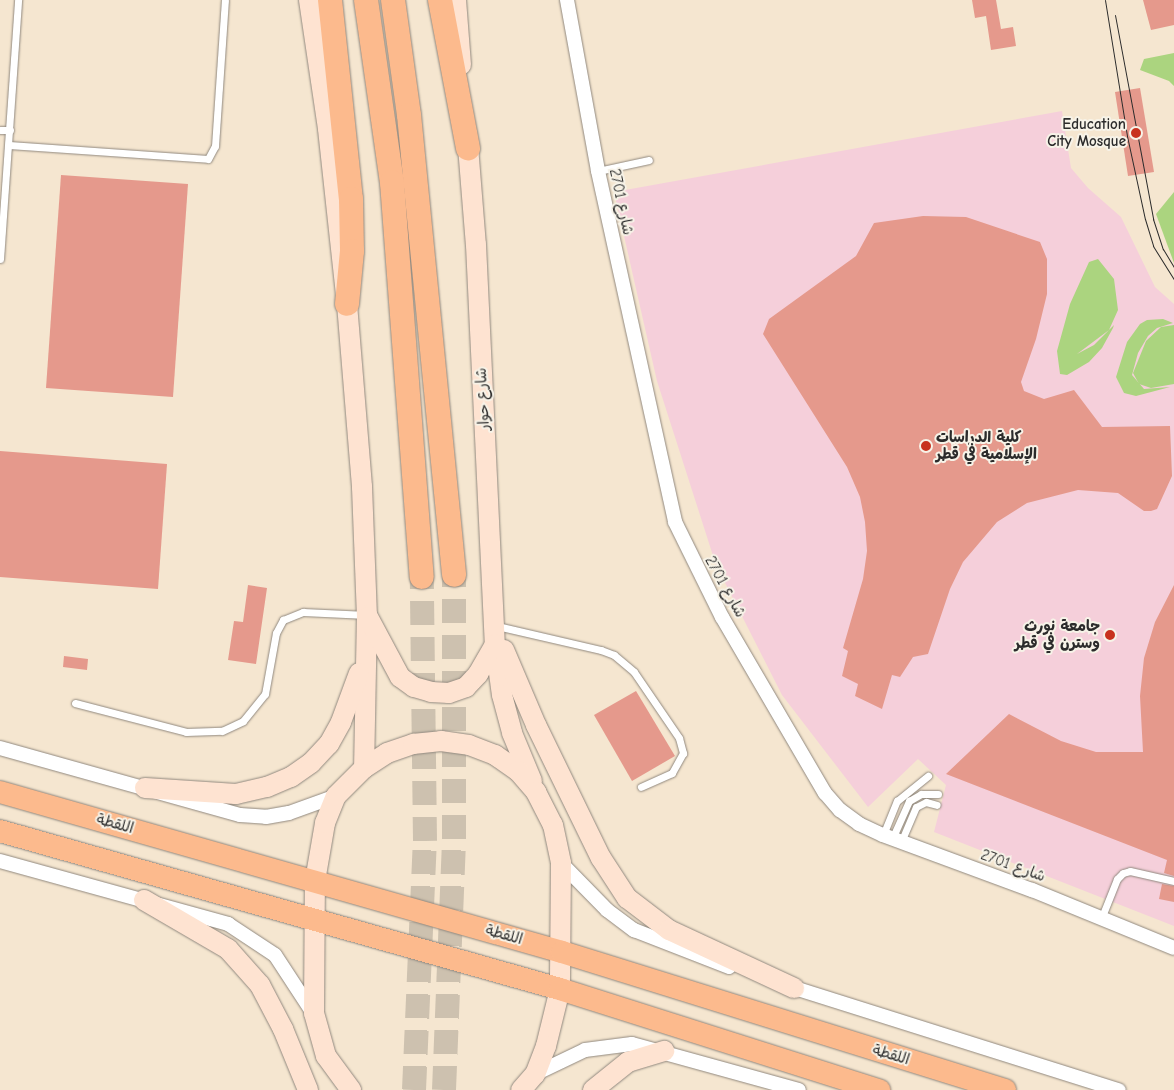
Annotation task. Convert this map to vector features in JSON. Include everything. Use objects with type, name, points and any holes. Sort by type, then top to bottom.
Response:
[{"type":"highway","points":[[330,0],[352,199],[352,252],[346,304]]},
{"type":"highway","points":[[366,0],[392,182],[422,577]]},
{"type":"highway","points":[[393,0],[412,144],[454,575]]},
{"type":"highway","points":[[440,0],[468,148]]},
{"type":"main road","points":[[309,0],[328,129],[362,487],[367,616],[364,768]]},
{"type":"main road","name":"شارع حوار","points":[[456,0],[476,245],[495,634],[502,695],[512,733],[536,792]]},
{"type":"main road","points":[[367,616],[400,676],[414,687],[431,692],[450,692],[466,687],[478,674],[495,634]]},
{"type":"main road","points":[[495,634],[592,840],[611,878],[627,898],[670,930],[794,988]]},
{"type":"main road","points":[[145,788],[236,794],[267,788],[291,777],[311,763],[329,744],[354,690],[365,652]]},
{"type":"main road","points":[[337,1090],[314,1014],[315,881],[325,823],[336,796],[364,768],[387,753],[413,744],[441,741],[469,745],[495,755],[518,771],[536,792],[553,825],[561,863],[562,952],[560,989],[548,1039],[526,1085]]},
{"type":"main road","name":"اللقطة","points":[[0,792],[562,952],[1005,1090]]},
{"type":"main road","points":[[0,831],[560,989],[879,1090]]},
{"type":"main road","points":[[144,900],[228,950],[260,985],[283,1029],[308,1090]]},
{"type":"main road","points":[[593,1090],[628,1062],[664,1051]]},
{"type":"main road","points":[[326,1056],[351,1090]]},
{"type":"street","name":"شارع 2701","points":[[566,0],[598,171],[675,522],[688,553],[825,793],[840,810],[858,824],[892,839],[1174,948]]},
{"type":"street","points":[[0,748],[240,815],[266,817],[288,814],[336,796]]},
{"type":"street","points":[[0,861],[228,924],[275,955],[314,1014]]},
{"type":"street","points":[[561,863],[607,910],[634,930],[665,944],[794,988],[1119,1090]]},
{"type":"street","points":[[526,1085],[584,1050],[614,1044],[664,1051],[799,1090]]},
{"type":"lane","points":[[0,259],[18,0]]},
{"type":"lane","points":[[9,145],[208,159],[215,146],[225,0]]},
{"type":"lane","points":[[0,130],[10,130]]},
{"type":"lane","points":[[598,171],[649,160]]},
{"type":"lane","points":[[75,703],[186,732],[222,731],[243,721],[265,694],[276,634],[283,620],[303,612],[367,616]]},
{"type":"lane","points":[[495,634],[601,650],[614,655],[634,672],[680,738],[683,753],[672,773],[641,787]]},
{"type":"lane","points":[[892,839],[897,801],[928,776]]},
{"type":"lane","points":[[892,839],[909,801],[922,794],[938,794]]},
{"type":"lane","points":[[892,839],[916,807],[926,802],[937,805]]},
{"type":"lane","points":[[1101,919],[1117,879],[1123,873],[1138,872],[1174,881]]},
{"type":"shaded area","name":"كلية الدراسات الإسلامية في قطر","points":[[1062,111],[1071,168],[1088,188],[1121,217],[1155,287],[1174,304],[1174,926],[934,832],[946,785],[918,759],[868,807],[782,695],[716,565],[657,381],[614,192]]},
{"type":"green space","points":[[1174,53],[1174,86],[1169,81],[1140,70],[1144,59]]},
{"type":"green space","points":[[1174,192],[1174,263],[1156,214]]},
{"type":"green space","points":[[1098,259],[1114,279],[1118,310],[1109,330],[1114,325],[1102,348],[1089,362],[1067,375],[1060,374],[1057,351],[1070,304],[1089,262]],"holes":[[[1109,330],[1094,345],[1077,354]]]},
{"type":"green space","points":[[1163,319],[1173,323],[1157,328],[1148,336],[1138,353],[1132,375],[1144,389],[1170,387],[1136,396],[1124,393],[1116,377],[1127,342],[1140,324],[1147,320]]},
{"type":"green space","points":[[1174,325],[1174,384],[1151,388],[1139,384],[1133,373],[1146,341],[1161,327]]},
{"type":"building","points":[[972,0],[996,0],[1001,29],[1013,27],[1016,46],[991,50],[986,16],[975,18]]},
{"type":"building","points":[[1143,0],[1174,0],[1174,25],[1151,30]]},
{"type":"building","points":[[1140,88],[1154,172],[1128,176],[1115,92]]},
{"type":"building","points":[[61,175],[188,184],[173,397],[46,388]]},
{"type":"building","points":[[923,216],[966,217],[1040,242],[1047,259],[1047,294],[1036,339],[1021,382],[1024,391],[1044,399],[1074,390],[1102,427],[1170,426],[1172,476],[1157,509],[1151,511],[1144,511],[1118,493],[1078,490],[1027,503],[997,522],[963,562],[950,589],[928,654],[913,657],[900,677],[892,675],[882,709],[855,696],[858,684],[842,676],[848,651],[843,648],[863,579],[867,551],[865,522],[860,497],[847,467],[763,334],[769,319],[856,256],[874,223]]},
{"type":"building","points":[[0,451],[167,464],[158,589],[0,577]]},
{"type":"building","points":[[248,585],[267,588],[256,664],[228,660],[234,621],[243,622]]},
{"type":"building","points":[[1174,585],[1174,876],[1164,873],[1167,860],[946,774],[1009,714],[1061,741],[1096,752],[1143,752],[1140,696],[1144,658],[1155,622]]},
{"type":"building","points":[[64,656],[88,659],[87,670],[63,667]]},
{"type":"building","points":[[636,691],[675,756],[632,781],[594,715]]},
{"type":"building","points":[[1162,884],[1174,886],[1174,902],[1159,899]]},
{"type":"tunnel","points":[[444,1090],[454,839],[454,575]]},
{"type":"tunnel","points":[[414,1090],[425,841],[422,577]]},
{"type":"tram line","points":[[1105,0],[1127,136],[1145,219],[1153,246],[1174,279]]},
{"type":"tram line","points":[[1115,15],[1153,219],[1163,249],[1174,267]]},
{"type":"place","name":"Education City Mosque","points":[[1136,133]]},
{"type":"place","name":"كلية الدراسات الإسلامية في قطر","points":[[926,446]]},
{"type":"place","name":"جامعة نورث وسترن في قطر","points":[[1110,635]]}]
